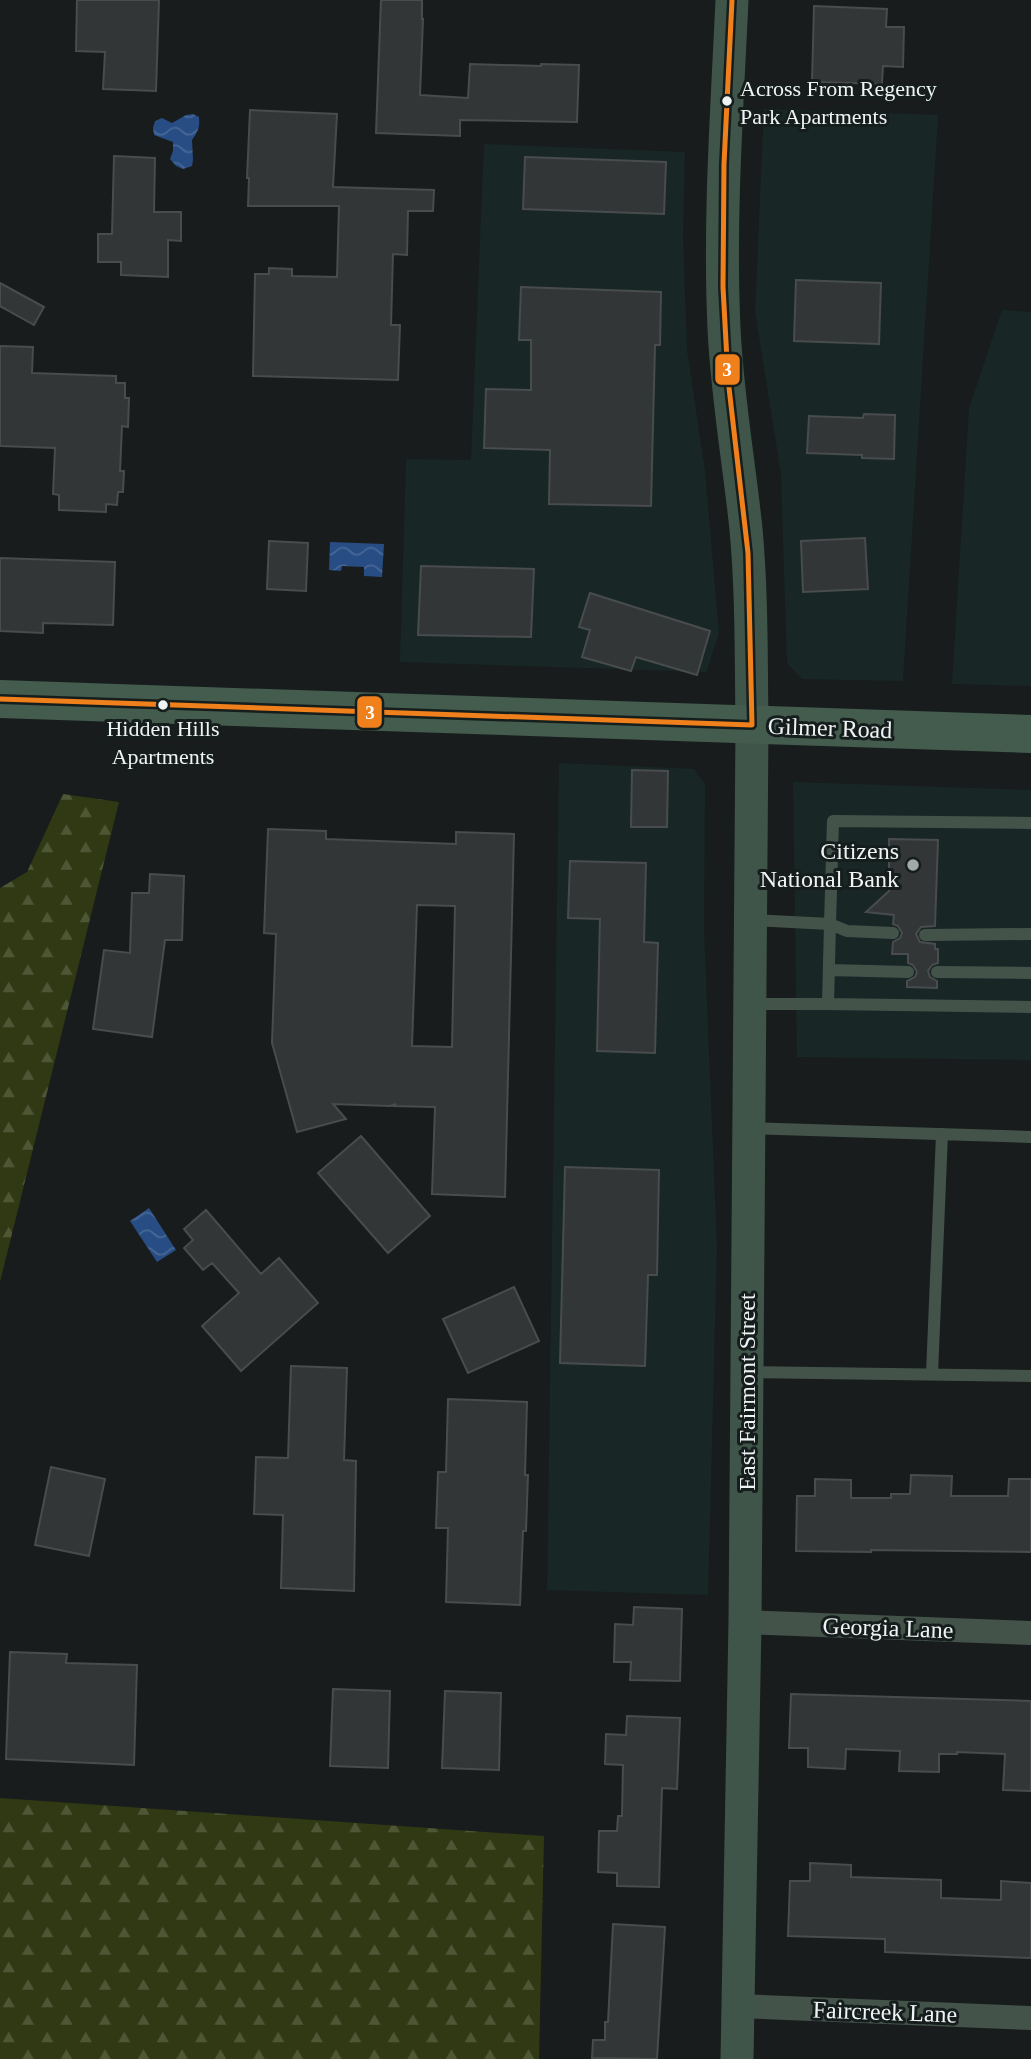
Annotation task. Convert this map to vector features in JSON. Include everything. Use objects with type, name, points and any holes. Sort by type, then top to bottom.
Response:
[{"type":"main road","name":"Gilmer Road","points":[[0,699],[1031,734]]},
{"type":"street","name":"East Fairmont Street","points":[[732,0],[723,197],[724,328],[750,582],[752,724],[746,1622],[737,2059]]},
{"type":"street","name":"Georgia Lane","points":[[746,1622],[1031,1633]]},
{"type":"street","name":"Faircreek Lane","points":[[738,2007],[1031,2018]]},
{"type":"lane","points":[[828,1004],[833,821],[1031,823]]},
{"type":"lane","points":[[750,920],[830,925],[847,931],[893,933]]},
{"type":"lane","points":[[925,935],[1031,934]]},
{"type":"lane","points":[[829,970],[908,972]]},
{"type":"lane","points":[[937,972],[1031,973]]},
{"type":"lane","points":[[750,1004],[1031,1007]]},
{"type":"lane","points":[[749,1128],[1031,1137]]},
{"type":"lane","points":[[932,1374],[942,1134]]},
{"type":"lane","points":[[747,1372],[1031,1376]]},
{"type":"shaded area","points":[[764,109],[938,115],[903,681],[802,679],[787,663],[781,474],[755,311]]},
{"type":"shaded area","points":[[484,144],[685,152],[683,236],[687,350],[705,471],[719,633],[706,672],[400,662],[406,459],[471,460]]},
{"type":"shaded area","points":[[1002,310],[1031,312],[1031,686],[952,684],[969,408]]},
{"type":"shaded area","points":[[559,763],[694,769],[705,784],[704,930],[717,1248],[708,1595],[547,1590]]},
{"type":"shaded area","points":[[793,782],[1031,790],[1031,1060],[797,1057]]},
{"type":"green space","points":[[63,794],[119,802],[0,1282],[0,888],[27,872]]},
{"type":"green space","points":[[0,1798],[544,1836],[539,2059],[0,2059]]},
{"type":"water","points":[[193,114],[199,117],[199,124],[192,140],[192,166],[183,169],[170,159],[173,142],[154,135],[153,128],[155,121],[162,118],[172,123]]},
{"type":"water","points":[[330,542],[384,544],[382,577],[364,576],[364,567],[342,566],[341,571],[329,570]]},
{"type":"water","points":[[149,1208],[176,1250],[157,1262],[130,1221]]},
{"type":"building","points":[[77,0],[159,0],[156,91],[103,89],[105,52],[76,51]]},
{"type":"building","points":[[381,0],[422,0],[420,95],[468,98],[470,64],[579,65],[577,122],[460,120],[460,136],[376,133]]},
{"type":"building","points":[[814,6],[887,9],[886,27],[904,27],[903,67],[883,66],[882,84],[812,82]]},
{"type":"building","points":[[250,110],[337,114],[333,187],[434,190],[433,211],[408,211],[407,255],[393,254],[391,325],[400,325],[398,380],[253,376],[255,274],[269,274],[269,268],[292,269],[292,276],[337,277],[339,206],[248,206]]},
{"type":"building","points":[[114,156],[155,158],[154,212],[181,212],[181,241],[168,240],[168,277],[121,275],[121,262],[98,262],[98,234],[112,234]]},
{"type":"building","points":[[525,157],[666,162],[664,214],[523,209]]},
{"type":"building","points":[[796,280],[881,283],[879,344],[794,341]]},
{"type":"building","points":[[0,283],[44,307],[34,325],[0,306]]},
{"type":"building","points":[[521,287],[661,292],[660,345],[655,345],[651,506],[549,504],[550,450],[484,448],[486,389],[531,390],[531,340],[519,340]]},
{"type":"building","points":[[0,346],[33,347],[32,373],[116,376],[116,383],[125,383],[125,398],[129,398],[128,427],[122,426],[120,471],[124,471],[123,492],[118,492],[117,505],[106,504],[106,512],[59,510],[59,495],[53,494],[55,448],[0,446]]},
{"type":"building","points":[[864,414],[895,415],[894,459],[807,453],[809,416],[863,418]]},
{"type":"building","points":[[865,538],[868,589],[803,592],[801,541]]},
{"type":"building","points":[[269,541],[308,543],[306,591],[267,589]]},
{"type":"building","points":[[0,558],[115,562],[113,625],[43,623],[43,633],[0,631]]},
{"type":"building","points":[[421,566],[534,569],[531,637],[418,635]]},
{"type":"building","points":[[590,593],[710,631],[697,675],[636,657],[631,671],[582,657],[590,630],[579,627]]},
{"type":"building","points":[[632,770],[668,771],[667,827],[631,827]]},
{"type":"building","points":[[268,829],[326,831],[326,839],[456,844],[456,832],[514,834],[505,1197],[432,1194],[435,1107],[333,1104],[346,1119],[297,1132],[272,1043],[276,934],[264,933]],"holes":[[[417,905],[455,906],[452,1047],[412,1046]]]},
{"type":"building","name":"Citizens National Bank","points":[[889,839],[938,840],[935,926],[921,927],[916,934],[920,942],[935,944],[935,949],[938,949],[938,963],[932,965],[928,971],[930,977],[937,981],[937,988],[907,987],[907,981],[915,977],[917,972],[913,965],[908,963],[908,954],[892,954],[893,942],[900,938],[902,933],[898,926],[893,924],[894,915],[866,912],[889,891]]},
{"type":"building","points":[[570,861],[646,863],[644,942],[658,943],[655,1053],[597,1051],[600,919],[568,918]]},
{"type":"building","points":[[150,874],[184,876],[182,940],[165,940],[152,1037],[93,1029],[104,950],[130,953],[132,893],[149,893]]},
{"type":"building","points":[[361,1136],[430,1216],[388,1253],[318,1173]]},
{"type":"building","points":[[565,1167],[659,1170],[657,1275],[648,1275],[645,1366],[560,1363]]},
{"type":"building","points":[[206,1210],[261,1274],[279,1258],[318,1303],[241,1371],[202,1326],[239,1293],[212,1263],[203,1270],[184,1248],[193,1240],[184,1229]]},
{"type":"building","points":[[514,1287],[539,1341],[468,1373],[443,1319]]},
{"type":"building","points":[[291,1366],[347,1368],[344,1460],[356,1461],[354,1591],[281,1588],[283,1515],[254,1514],[256,1457],[288,1458]]},
{"type":"building","points":[[448,1399],[527,1402],[525,1475],[528,1475],[520,1605],[446,1602],[448,1528],[436,1528],[438,1472],[446,1472]]},
{"type":"building","points":[[51,1467],[105,1479],[89,1556],[35,1545]]},
{"type":"building","points":[[911,1475],[952,1476],[951,1496],[1008,1496],[1009,1479],[1031,1479],[1031,1552],[796,1551],[797,1496],[815,1496],[815,1479],[851,1480],[851,1498],[891,1498],[891,1494],[910,1494]]},
{"type":"building","points":[[634,1607],[682,1609],[680,1681],[630,1680],[631,1662],[614,1662],[615,1624],[633,1625]]},
{"type":"building","points":[[10,1652],[67,1654],[66,1663],[137,1665],[134,1765],[6,1759]]},
{"type":"building","points":[[333,1689],[390,1691],[388,1768],[330,1766]]},
{"type":"building","points":[[445,1691],[501,1693],[499,1770],[442,1768]]},
{"type":"building","points":[[791,1694],[1031,1701],[1031,1791],[1003,1790],[1005,1754],[939,1754],[939,1772],[899,1771],[900,1751],[846,1749],[845,1769],[808,1767],[808,1748],[789,1748]]},
{"type":"building","points":[[627,1716],[680,1718],[677,1789],[662,1788],[659,1887],[617,1886],[617,1873],[598,1872],[599,1831],[617,1831],[618,1816],[622,1816],[623,1765],[605,1764],[606,1734],[626,1735]]},
{"type":"building","points":[[810,1863],[851,1865],[851,1877],[941,1880],[941,1898],[1001,1900],[1001,1881],[1031,1883],[1031,1958],[885,1952],[885,1939],[788,1936],[790,1881],[810,1881]]},
{"type":"building","points":[[613,1924],[665,1927],[657,2059],[592,2058],[593,2040],[605,2040],[605,2022],[608,2022]]},
{"type":"transit line","name":"3","points":[[0,699],[752,725],[748,553],[728,379],[723,287],[724,164],[732,0]]},
{"type":"place","name":"Across From Regency Park Apartments","points":[[727,101]]},
{"type":"place","name":"Hidden Hills Apartments","points":[[163,705]]},
{"type":"place","name":"Citizens National Bank","points":[[913,865]]}]
